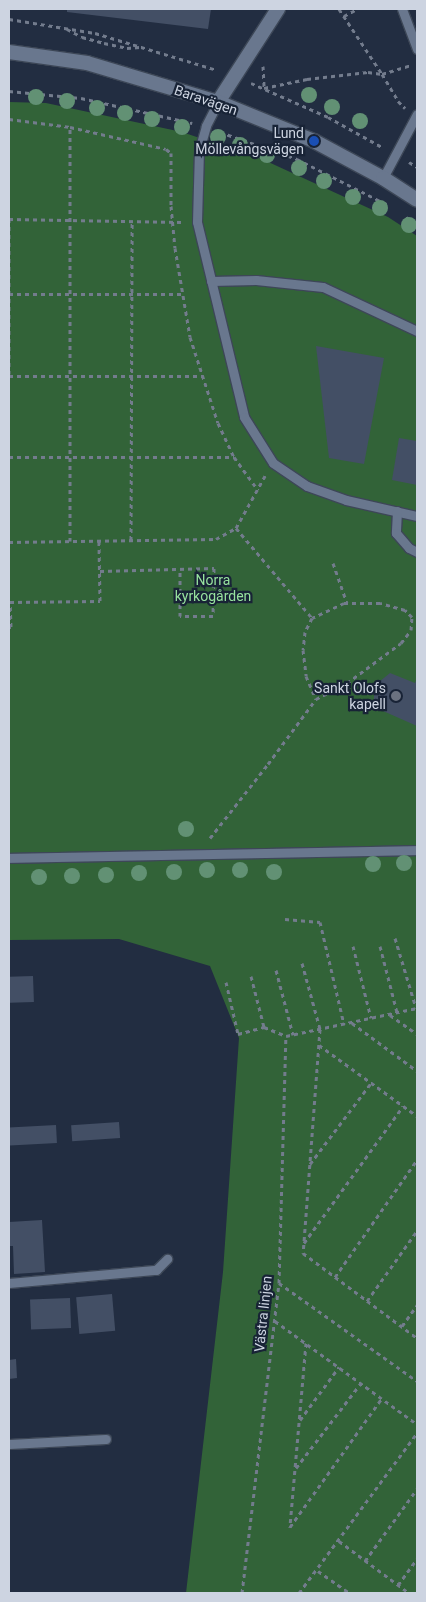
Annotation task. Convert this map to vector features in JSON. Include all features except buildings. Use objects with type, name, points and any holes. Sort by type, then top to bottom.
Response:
[{"type":"street","points":[[218,102],[278,9]]},
{"type":"street","name":"Baravägen","points":[[9,52],[87,63],[218,102],[314,142],[383,178],[417,200]]},
{"type":"lane","points":[[402,9],[417,49]]},
{"type":"lane","points":[[218,102],[206,126],[199,150],[197,222],[244,417],[273,464],[307,486],[346,500],[417,516]]},
{"type":"lane","points":[[383,178],[417,116]]},
{"type":"lane","points":[[211,281],[256,280],[323,287],[417,332]]},
{"type":"lane","points":[[397,511],[396,533],[409,548],[417,552]]},
{"type":"lane","points":[[9,858],[417,850]]},
{"type":"lane","points":[[9,1283],[156,1270],[168,1259]]},
{"type":"lane","points":[[9,1444],[106,1439]]},
{"type":"path","points":[[339,9],[398,101],[417,116]]},
{"type":"path","points":[[344,16],[357,9]]},
{"type":"path","points":[[64,28],[82,37],[104,43],[126,48],[142,47]]},
{"type":"path","points":[[264,88],[307,79],[368,72],[382,74],[417,64]]},
{"type":"path","points":[[9,119],[70,127],[166,149],[171,153],[172,222],[190,337],[218,423],[234,457],[258,490]]},
{"type":"path","points":[[70,127],[72,220],[70,541]]},
{"type":"path","points":[[197,222],[9,219],[9,375],[203,376]]},
{"type":"path","points":[[131,540],[132,221]]},
{"type":"path","points":[[9,294],[182,294]]},
{"type":"path","points":[[9,457],[234,457]]},
{"type":"path","points":[[9,542],[216,539],[236,528],[273,464]]},
{"type":"path","points":[[236,528],[312,618]]},
{"type":"path","points":[[9,627],[11,627],[10,602],[100,601],[99,541]]},
{"type":"path","points":[[333,563],[347,603]]},
{"type":"path","points":[[100,571],[214,568],[213,616],[180,616],[180,569]]},
{"type":"path","points":[[197,854],[268,764],[316,698],[347,683],[401,643],[411,630],[412,617],[405,610],[380,603],[347,603],[312,618],[305,632],[303,650],[306,676],[316,698]]},
{"type":"path","points":[[285,919],[320,922],[344,1024]]},
{"type":"path","points":[[226,982],[238,1034],[264,1027],[286,1036],[416,1008],[396,938]]},
{"type":"path","points":[[352,946],[372,1018]]},
{"type":"path","points":[[380,946],[397,1012]]},
{"type":"path","points":[[302,963],[320,1029],[303,1253],[417,1338]]},
{"type":"path","points":[[276,970],[292,1035]]},
{"type":"path","points":[[251,976],[264,1027]]},
{"type":"path","points":[[390,1014],[417,1034]]},
{"type":"path","points":[[352,1022],[417,1071]]},
{"type":"path","name":"Västra linjen","points":[[242,1593],[279,1283],[286,1036]]},
{"type":"path","points":[[318,1045],[417,1116]]},
{"type":"path","points":[[310,1164],[371,1083]]},
{"type":"path","points":[[304,1244],[404,1106]]},
{"type":"path","points":[[335,1277],[417,1160]]},
{"type":"path","points":[[367,1301],[417,1232]]},
{"type":"path","points":[[279,1283],[417,1381]]},
{"type":"path","points":[[402,1326],[417,1304]]},
{"type":"path","points":[[275,1320],[417,1424]]},
{"type":"path","points":[[306,1343],[290,1527],[382,1398]]},
{"type":"path","points":[[299,1421],[339,1367]]},
{"type":"path","points":[[295,1469],[361,1383]]},
{"type":"path","points":[[299,1593],[318,1571],[417,1432]]},
{"type":"path","points":[[365,1561],[417,1488]]},
{"type":"path","points":[[339,1542],[409,1593]]},
{"type":"path","points":[[398,1585],[417,1559]]},
{"type":"path","points":[[318,1571],[349,1593]]},
{"type":"green space","name":"Norra kyrkogården","points":[[9,102],[46,103],[182,132],[264,160],[388,217],[417,236],[417,1593],[186,1593],[223,1272],[239,1038],[210,966],[119,939],[9,940]]},
{"type":"place","name":"Lund Möllevångsvägen","points":[[314,141]]},
{"type":"place","name":"Sankt Olofs kapell","points":[[396,696]]}]
